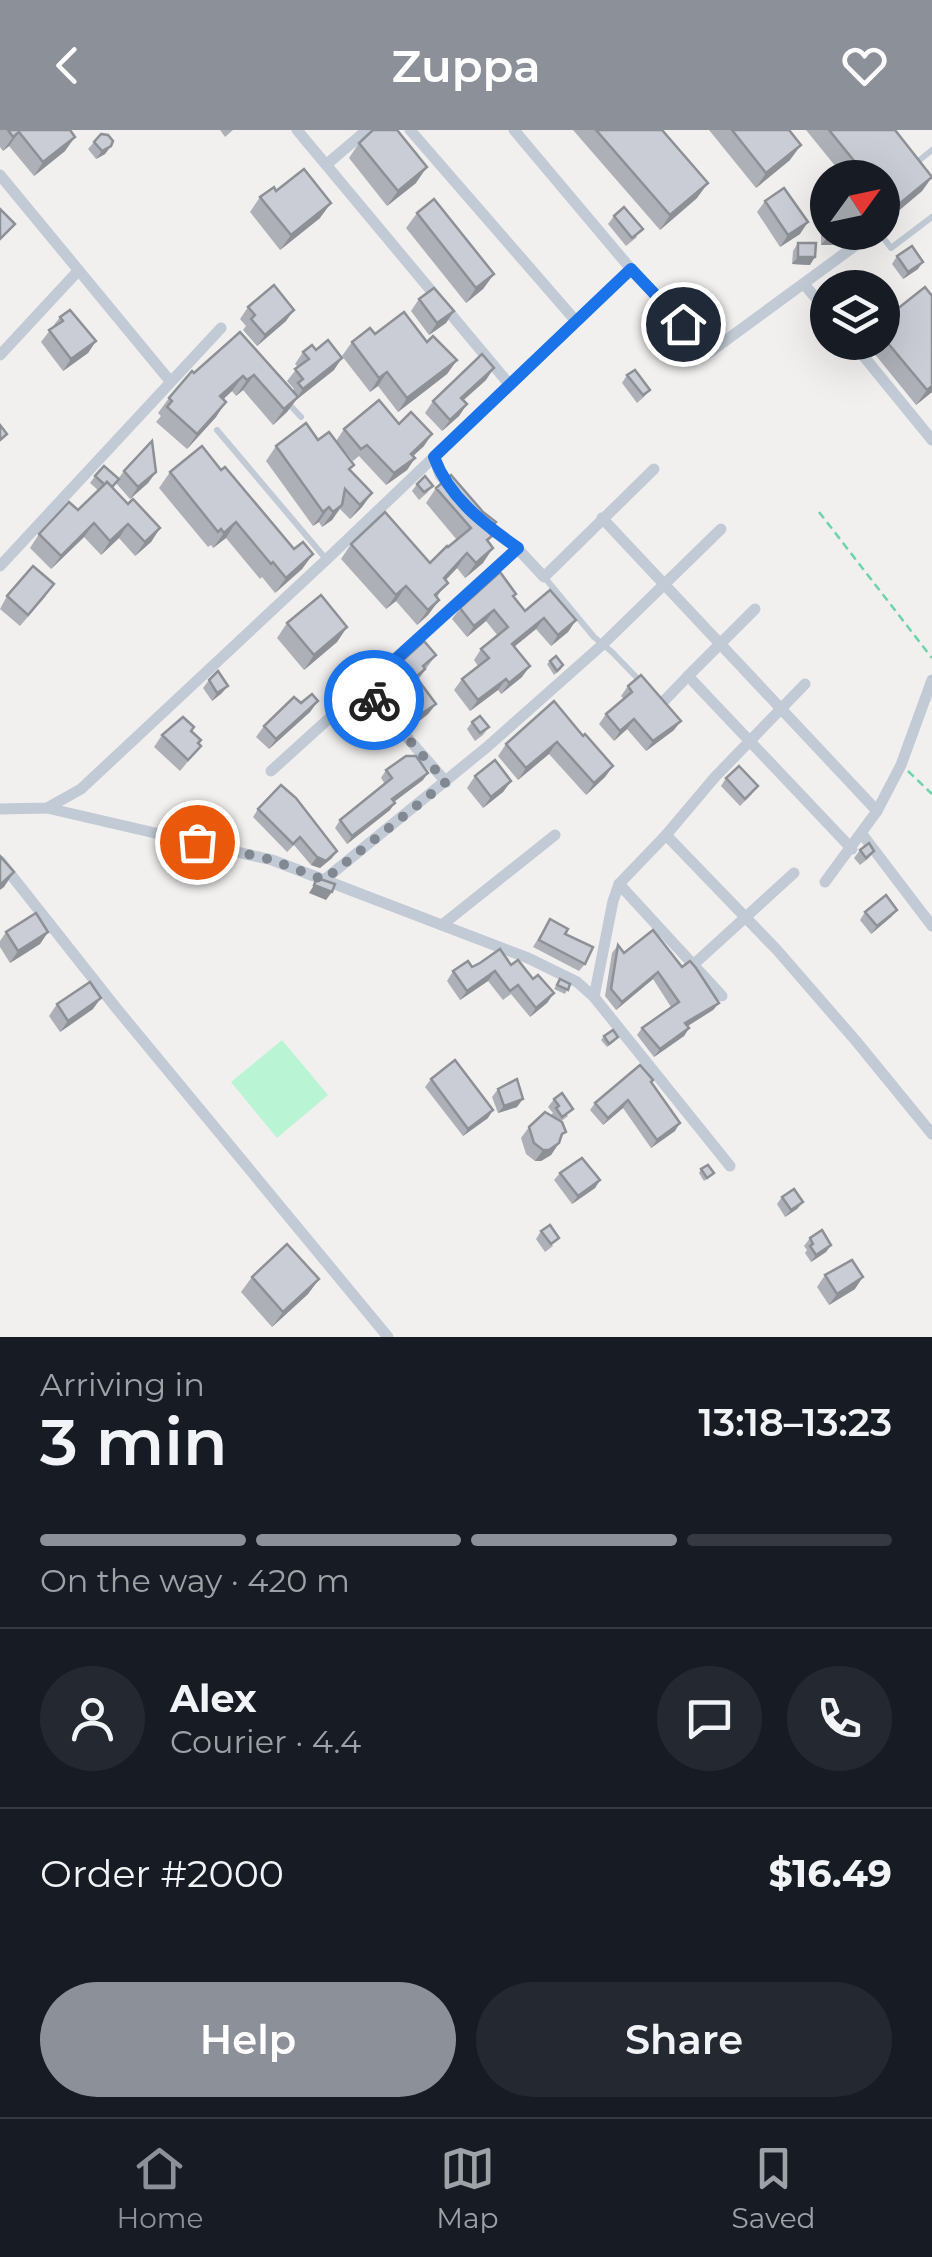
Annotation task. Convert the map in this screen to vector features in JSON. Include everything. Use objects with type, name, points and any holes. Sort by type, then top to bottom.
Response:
[{"type":"street","points":[[297,130],[510,384]]},
{"type":"street","points":[[327,164],[367,130]]},
{"type":"street","points":[[410,130],[575,320]]},
{"type":"street","points":[[514,130],[631,269],[710,352],[851,250]]},
{"type":"street","points":[[0,175],[170,382]]},
{"type":"street","points":[[47,808],[81,789],[631,269]]},
{"type":"street","points":[[0,355],[78,271]]},
{"type":"street","points":[[804,284],[810,291]]},
{"type":"street","points":[[0,566],[221,328]]},
{"type":"street","points":[[867,360],[932,440]]},
{"type":"street","points":[[434,457],[440,475],[480,522],[518,548],[544,577],[654,469]]},
{"type":"street","points":[[602,518],[877,812]]},
{"type":"street","points":[[324,880],[446,782],[602,645],[722,529]]},
{"type":"street","points":[[271,770],[518,548]]},
{"type":"street","points":[[661,704],[755,609]]},
{"type":"street","points":[[688,676],[852,849]]},
{"type":"street","points":[[825,882],[877,812],[901,766],[932,680]]},
{"type":"street","points":[[594,997],[619,884],[714,777],[805,684]]},
{"type":"street","points":[[364,688],[446,782]]},
{"type":"street","points":[[0,809],[47,808],[272,860],[528,958],[576,982],[594,997],[730,1166]]},
{"type":"street","points":[[862,834],[932,926]]},
{"type":"street","points":[[442,925],[555,835]]},
{"type":"street","points":[[666,835],[830,1010],[932,1134]]},
{"type":"street","points":[[0,861],[388,1337]]},
{"type":"street","points":[[692,965],[794,872]]},
{"type":"street","points":[[619,884],[722,996]]},
{"type":"lane","points":[[924,173],[916,163],[932,150]]},
{"type":"lane","points":[[900,241],[932,216]]},
{"type":"lane","points":[[288,402],[301,417]]},
{"type":"lane","points":[[217,430],[326,560]]},
{"type":"lane","points":[[544,577],[602,645],[661,704]]},
{"type":"path","points":[[819,512],[932,658]]},
{"type":"path","points":[[901,766],[932,794]]},
{"type":"green space","points":[[282,1040],[328,1095],[277,1138],[231,1082]]},
{"type":"building","points":[[8,130],[70,130],[75,137],[43,162],[19,132],[13,137]]},
{"type":"building","points":[[373,130],[397,130],[427,167],[398,191],[359,143]]},
{"type":"building","points":[[596,130],[662,130],[708,183],[670,215]]},
{"type":"building","points":[[732,130],[789,130],[801,145],[766,173]]},
{"type":"building","points":[[829,130],[895,130],[932,177],[900,203],[900,160],[853,160]]},
{"type":"building","points":[[101,134],[113,141],[102,151],[94,142]]},
{"type":"building","points":[[304,169],[331,203],[291,235],[260,197],[274,187],[276,191]]},
{"type":"building","points":[[784,188],[808,222],[788,235],[765,201]]},
{"type":"building","points":[[434,199],[494,274],[476,288],[417,213]]},
{"type":"building","points":[[624,207],[643,229],[632,238],[614,216]]},
{"type":"building","points":[[0,209],[15,224],[0,239]]},
{"type":"building","points":[[798,243],[810,243],[810,250],[816,250],[815,257],[798,257]]},
{"type":"building","points":[[912,246],[923,262],[908,272],[897,256]]},
{"type":"building","points":[[274,285],[294,310],[265,335],[251,319],[255,315],[248,307]]},
{"type":"building","points":[[925,287],[932,296],[932,386],[927,390],[900,358],[900,307]]},
{"type":"building","points":[[434,288],[454,311],[437,323],[419,299]]},
{"type":"building","points":[[70,310],[96,341],[71,359],[49,330],[63,321],[60,317]]},
{"type":"building","points":[[404,312],[427,342],[433,336],[457,360],[407,398],[387,372],[379,378],[352,342],[370,328],[375,334]]},
{"type":"building","points":[[240,332],[298,397],[284,409],[254,375],[247,380],[243,376],[220,396],[226,402],[197,434],[167,407],[172,401],[169,398],[192,371]]},
{"type":"building","points":[[328,340],[342,358],[303,389],[298,383],[303,379],[295,369],[309,359],[303,352],[312,345],[316,350]]},
{"type":"building","points":[[482,354],[494,368],[461,398],[467,404],[450,420],[433,401]]},
{"type":"building","points":[[635,370],[650,390],[643,395],[627,375]]},
{"type":"building","points":[[379,400],[399,424],[411,412],[432,434],[411,454],[415,458],[394,473],[367,445],[361,449],[344,429]]},
{"type":"building","points":[[306,423],[318,440],[329,432],[354,465],[349,469],[372,493],[360,505],[345,489],[342,505],[333,512],[329,507],[323,512],[276,446]]},
{"type":"building","points":[[152,441],[156,472],[138,487],[124,471]]},
{"type":"building","points":[[202,446],[221,470],[225,467],[294,549],[303,542],[313,554],[286,578],[236,522],[224,533],[221,529],[218,532],[170,472]]},
{"type":"building","points":[[104,466],[119,479],[112,487],[95,476]]},
{"type":"building","points":[[451,475],[496,522],[487,530],[492,536],[487,540],[493,548],[476,563],[467,553],[444,578],[448,583],[435,595],[439,600],[428,610],[406,586],[396,595],[351,544],[385,512],[430,563],[471,528],[436,488]]},
{"type":"building","points":[[425,476],[433,486],[424,492],[417,484]]},
{"type":"building","points":[[107,482],[128,504],[133,499],[160,528],[145,542],[128,524],[110,541],[94,523],[61,556],[39,534],[69,502],[78,510]]},
{"type":"building","points":[[33,566],[54,584],[28,615],[7,596]]},
{"type":"building","points":[[500,572],[525,611],[550,590],[576,620],[558,635],[544,618],[512,644],[530,666],[478,700],[462,679],[489,658],[481,649],[508,627],[494,610],[474,626],[460,608]]},
{"type":"building","points":[[321,595],[347,627],[314,655],[287,623]]},
{"type":"building","points":[[424,641],[436,655],[416,677],[436,704],[421,714],[388,674]]},
{"type":"building","points":[[556,656],[563,665],[557,671],[550,661]]},
{"type":"building","points":[[218,671],[228,686],[217,693],[209,680]]},
{"type":"building","points":[[641,675],[681,721],[653,741],[634,719],[620,731],[606,714],[632,692],[628,686]]},
{"type":"building","points":[[312,694],[318,701],[276,739],[264,726],[294,697],[301,703]]},
{"type":"building","points":[[554,701],[613,766],[594,783],[557,742],[526,768],[506,744]]},
{"type":"building","points":[[480,716],[489,727],[480,733],[472,722]]},
{"type":"building","points":[[183,717],[201,740],[201,746],[188,760],[162,735]]},
{"type":"building","points":[[406,756],[416,756],[428,773],[352,836],[340,820],[392,778],[386,770]]},
{"type":"building","points":[[495,760],[511,781],[491,797],[475,776]]},
{"type":"building","points":[[739,766],[758,786],[745,799],[726,778]]},
{"type":"building","points":[[281,785],[296,798],[337,851],[326,861],[317,857],[300,837],[293,844],[258,809]]},
{"type":"building","points":[[869,843],[874,851],[866,858],[860,850]]},
{"type":"building","points":[[0,856],[14,872],[0,885]]},
{"type":"building","points":[[317,878],[335,884],[332,892],[314,885]]},
{"type":"building","points":[[886,895],[897,910],[877,926],[865,912]]},
{"type":"building","points":[[36,913],[48,932],[18,951],[6,932]]},
{"type":"building","points":[[550,919],[568,929],[565,934],[593,947],[585,964],[539,940]]},
{"type":"building","points":[[653,930],[682,967],[690,961],[719,1003],[685,1023],[689,1028],[660,1049],[642,1028],[679,1002],[658,972],[622,1002],[611,989],[618,945],[624,953]]},
{"type":"building","points":[[500,949],[511,965],[518,960],[533,979],[538,975],[554,993],[536,1008],[518,985],[510,991],[495,971],[467,991],[453,971],[468,961],[472,967]]},
{"type":"building","points":[[560,979],[570,984],[568,990],[557,985]]},
{"type":"building","points":[[90,982],[101,998],[68,1021],[57,1004]]},
{"type":"building","points":[[613,1030],[618,1037],[609,1044],[604,1036]]},
{"type":"building","points":[[455,1060],[493,1110],[468,1129],[431,1079]]},
{"type":"building","points":[[640,1065],[680,1123],[657,1140],[628,1100],[608,1118],[595,1103]]},
{"type":"building","points":[[517,1079],[523,1099],[504,1106],[498,1089]]},
{"type":"building","points":[[562,1093],[573,1109],[562,1117],[554,1099]]},
{"type":"building","points":[[545,1112],[562,1122],[566,1132],[549,1150],[534,1143],[529,1127]]},
{"type":"building","points":[[582,1158],[600,1180],[578,1196],[560,1173]]},
{"type":"building","points":[[708,1165],[714,1173],[707,1178],[701,1169]]},
{"type":"building","points":[[794,1189],[803,1202],[791,1210],[782,1197]]},
{"type":"building","points":[[550,1225],[559,1238],[551,1244],[541,1231]]},
{"type":"building","points":[[822,1230],[831,1245],[816,1255],[810,1238]]},
{"type":"building","points":[[287,1244],[319,1279],[283,1312],[252,1277]]},
{"type":"building","points":[[852,1260],[863,1277],[837,1294],[825,1275]]},
{"type":"way so far","points":[[197,842],[272,860],[324,880],[446,782],[374,700]]},
{"type":"route","points":[[374,700],[364,688],[518,548],[480,522],[440,475],[434,457],[631,269],[683,324]]}]
